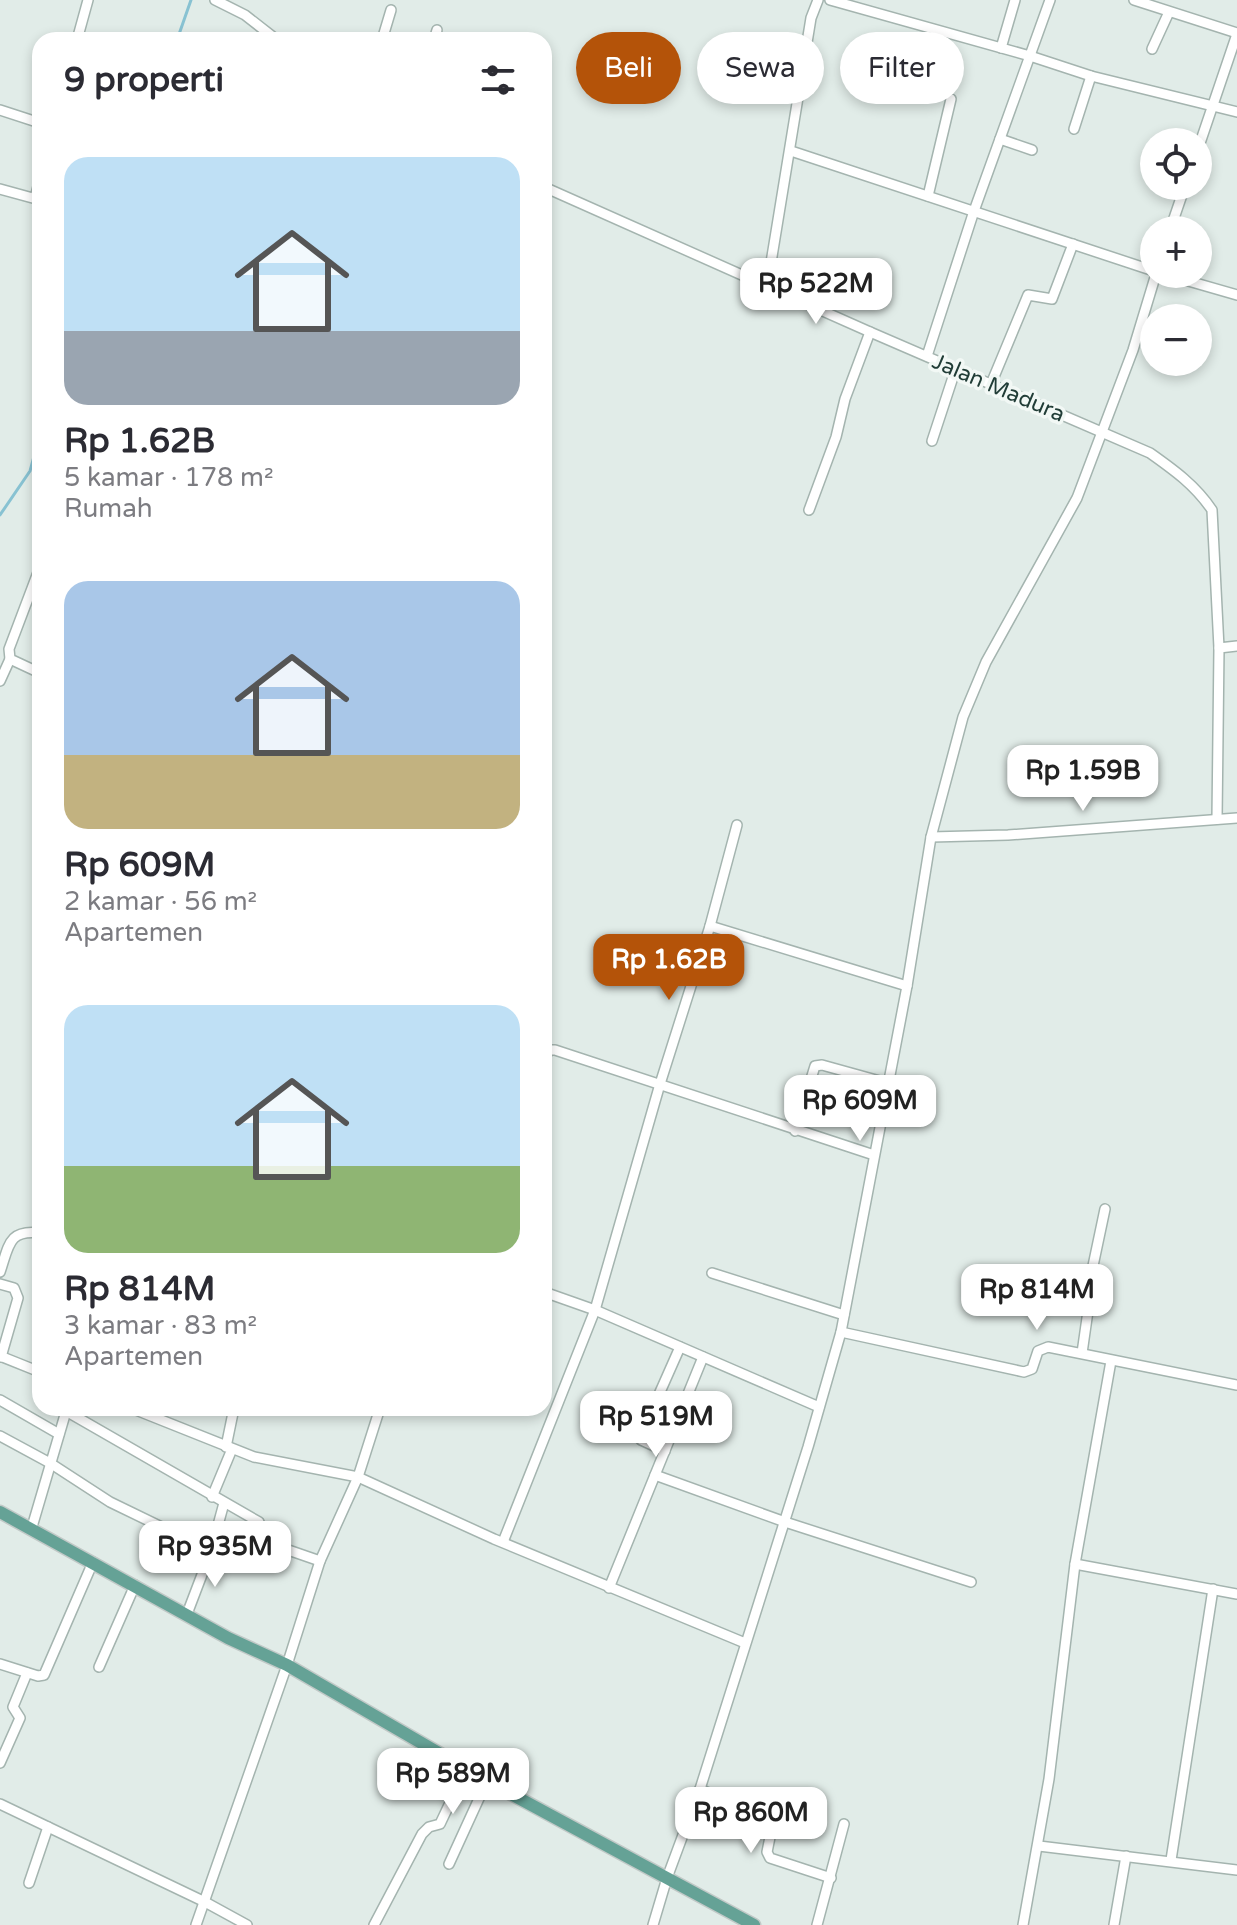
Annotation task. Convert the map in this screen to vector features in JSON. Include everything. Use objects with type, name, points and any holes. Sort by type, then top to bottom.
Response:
[{"type":"main road","points":[[0,1512],[228,1638],[287,1665],[487,1781],[754,1925]]},
{"type":"street","points":[[79,32],[88,0]]},
{"type":"street","points":[[215,0],[245,15],[267,32]]},
{"type":"street","points":[[767,287],[811,18],[818,0]]},
{"type":"street","points":[[830,0],[1091,76],[1237,112]]},
{"type":"street","points":[[1001,48],[1015,0]]},
{"type":"street","points":[[927,356],[974,211],[1050,0]]},
{"type":"street","points":[[1134,0],[1237,33],[1205,128]]},
{"type":"street","points":[[384,32],[391,10]]},
{"type":"street","points":[[1152,49],[1169,12]]},
{"type":"street","points":[[1074,129],[1091,76]]},
{"type":"street","points":[[928,196],[950,104]]},
{"type":"street","points":[[0,110],[32,120]]},
{"type":"street","points":[[1000,139],[1032,150]]},
{"type":"street","points":[[791,151],[1140,267]]},
{"type":"street","points":[[0,189],[32,197]]},
{"type":"street","name":"Jalan Madura","points":[[552,191],[870,332],[1103,431],[1150,453],[1200,492],[1212,510],[1219,648],[1217,819]]},
{"type":"street","points":[[991,384],[1028,295],[1052,299],[1073,244]]},
{"type":"street","points":[[653,1925],[785,1522],[841,1332],[907,986],[931,837],[963,717],[986,662],[1077,498],[1133,350],[1150,288]]},
{"type":"street","points":[[1212,288],[1237,295]]},
{"type":"street","points":[[809,510],[870,332]]},
{"type":"street","points":[[932,441],[956,368]]},
{"type":"street","points":[[0,681],[10,659],[12,636],[32,587]]},
{"type":"street","points":[[1219,648],[1237,646]]},
{"type":"street","points":[[10,659],[32,669]]},
{"type":"street","points":[[931,837],[1008,835],[1237,818]]},
{"type":"street","points":[[503,1542],[595,1310],[660,1084],[710,926],[737,825]]},
{"type":"street","points":[[710,926],[907,986]]},
{"type":"street","points":[[552,1050],[874,1155]]},
{"type":"street","points":[[795,1131],[815,1066],[822,1065],[887,1083]]},
{"type":"street","points":[[1082,1353],[1088,1311],[1086,1299],[1105,1209]]},
{"type":"street","points":[[0,1272],[13,1237],[23,1232],[32,1233]]},
{"type":"street","points":[[712,1273],[844,1315]]},
{"type":"street","points":[[0,1284],[14,1288],[18,1298],[1,1356],[32,1369]]},
{"type":"street","points":[[552,1295],[595,1310],[819,1407]]},
{"type":"street","points":[[841,1332],[1024,1372],[1032,1369],[1036,1352],[1044,1347],[1237,1385]]},
{"type":"street","points":[[665,1451],[641,1440],[641,1435],[680,1347]]},
{"type":"street","points":[[609,1588],[703,1357]]},
{"type":"street","points":[[1023,1925],[1039,1846],[1075,1564],[1111,1361]]},
{"type":"street","points":[[0,1400],[59,1434]]},
{"type":"street","points":[[32,1527],[65,1416]]},
{"type":"street","points":[[77,1416],[259,1522],[263,1538],[268,1543],[320,1561]]},
{"type":"street","points":[[151,1416],[254,1457],[358,1477],[609,1588],[745,1643]]},
{"type":"street","points":[[212,1497],[229,1448],[233,1416]]},
{"type":"street","points":[[196,1925],[320,1561],[358,1477],[377,1416]]},
{"type":"street","points":[[0,1436],[50,1463],[110,1502],[211,1551]]},
{"type":"street","points":[[655,1475],[785,1522],[971,1582]]},
{"type":"street","points":[[187,1614],[211,1551],[224,1503]]},
{"type":"street","points":[[0,1664],[40,1677],[44,1675],[93,1562]]},
{"type":"street","points":[[1075,1564],[1237,1594]]},
{"type":"street","points":[[99,1667],[135,1585]]},
{"type":"street","points":[[1171,1860],[1213,1589]]},
{"type":"street","points":[[0,1763],[20,1718],[12,1708],[27,1673]]},
{"type":"street","points":[[374,1925],[422,1834],[429,1827],[440,1824],[466,1769]]},
{"type":"street","points":[[449,1864],[487,1781]]},
{"type":"street","points":[[700,1789],[763,1820],[771,1832],[767,1852],[770,1858],[831,1878]]},
{"type":"street","points":[[0,1804],[247,1925]]},
{"type":"street","points":[[817,1925],[844,1824]]},
{"type":"street","points":[[29,1883],[48,1827]]},
{"type":"street","points":[[1039,1846],[1237,1870]]},
{"type":"street","points":[[1114,1925],[1126,1856]]},
{"type":"waterway","points":[[180,32],[191,0]]},
{"type":"waterway","points":[[0,515],[32,464]]}]
